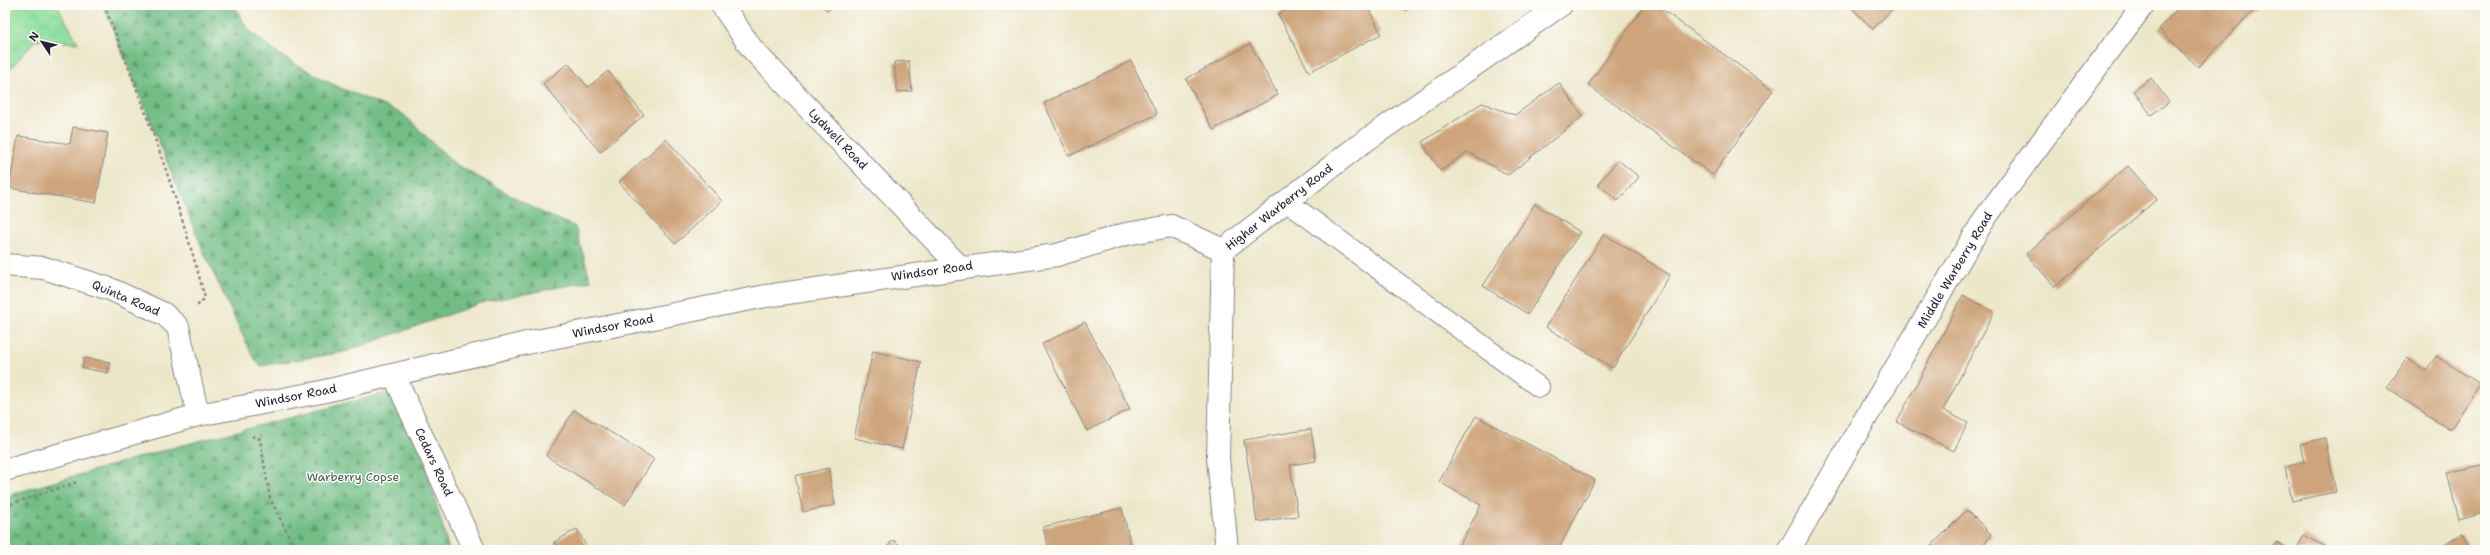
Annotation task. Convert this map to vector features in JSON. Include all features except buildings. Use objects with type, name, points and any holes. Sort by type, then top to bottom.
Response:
[{"type":"street","name":"Lydwell Road","points":[[722,5],[752,49],[960,267]]},
{"type":"street","name":"Higher Warberry Road","points":[[1227,550],[1218,458],[1223,250],[1358,146],[1561,5]]},
{"type":"street","name":"Middle Warberry Road","points":[[1789,550],[1849,446],[1985,218],[2143,5]]},
{"type":"street","name":"Windsor Road","points":[[5,470],[198,415],[321,392],[531,342],[766,296],[960,267],[1057,255],[1126,234],[1171,226],[1223,250]]},
{"type":"street","name":"Quinta Road","points":[[5,265],[44,268],[110,289],[164,314],[178,327]]},
{"type":"street","points":[[178,327],[198,415]]},
{"type":"street","name":"Cedars Road","points":[[394,375],[474,550]]},
{"type":"lane","points":[[1286,201],[1540,387]]},
{"type":"path","points":[[104,5],[152,125],[192,251],[205,298],[178,327]]},
{"type":"path","points":[[246,434],[260,439],[270,498],[293,545],[298,550]]},
{"type":"green space","points":[[5,5],[57,5],[78,43],[36,40],[5,74]]},
{"type":"green space","points":[[103,5],[234,5],[247,28],[278,54],[336,86],[403,114],[455,164],[543,213],[575,227],[591,281],[484,302],[344,352],[260,366],[252,355],[205,255]]},
{"type":"green space","name":"Warberry Copse","points":[[405,388],[449,550],[5,550],[5,496],[168,449]]}]
